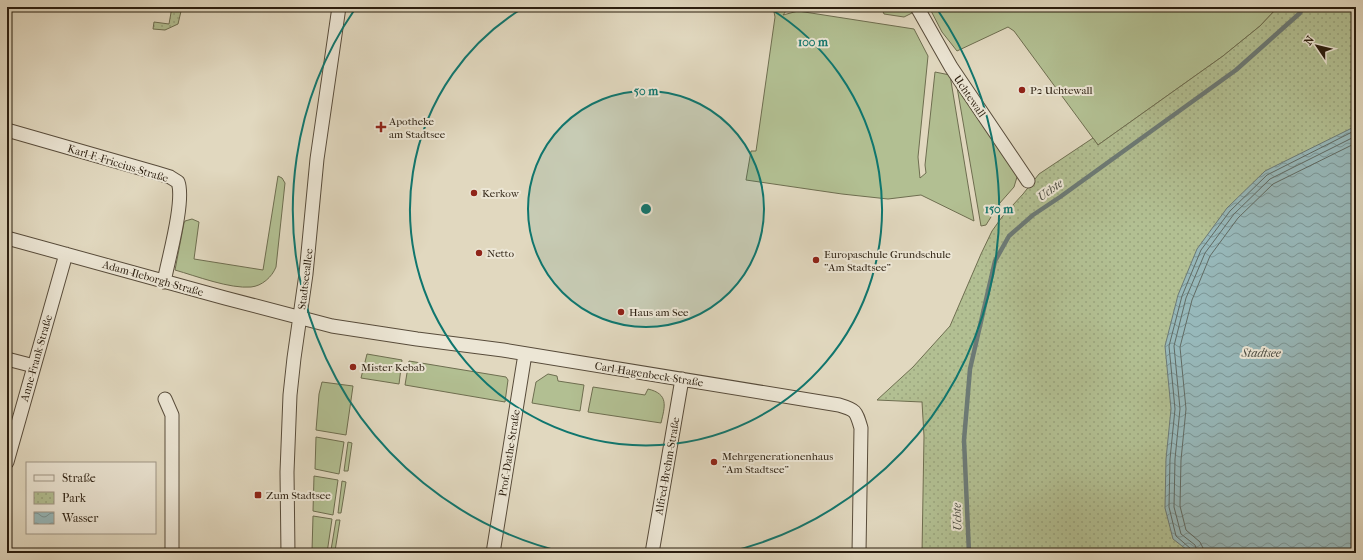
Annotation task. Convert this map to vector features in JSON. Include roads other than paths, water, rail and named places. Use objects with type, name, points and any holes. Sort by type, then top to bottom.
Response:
[{"type":"street","name":"Stadtseeallee","points":[[288,553],[288,432],[293,369],[306,274],[317,159],[339,7]]},
{"type":"street","name":"Uchtewall","points":[[917,7],[951,67],[1028,181]]},
{"type":"street","name":"Karl-F.-Friccius-Straße","points":[[7,130],[157,172],[178,182],[180,194],[179,210],[164,282]]},
{"type":"street","name":"Adam-Ileborgh-Straße","points":[[7,238],[164,282],[300,317]]},
{"type":"street","name":"Anne-Frank-Straße","points":[[7,462],[66,254]]},
{"type":"street","name":"Carl-Hagenbeck-Straße","points":[[300,317],[332,326],[525,354],[682,379],[839,405],[851,409],[857,415],[861,428],[859,553]]},
{"type":"street","name":"Prof.-Dathe-Straße","points":[[493,553],[525,354]]},
{"type":"street","points":[[7,359],[34,366]]},
{"type":"street","name":"Alfred-Brehm-Straße","points":[[652,553],[682,379]]},
{"type":"street","points":[[165,399],[172,415],[172,553]]},
{"type":"water","name":"Stadtsee","points":[[1356,126],[1356,553],[1191,553],[1173,539],[1165,508],[1166,459],[1171,409],[1165,346],[1178,295],[1197,249],[1227,208],[1265,171]]},
{"type":"waterway","name":"Uchte","points":[[969,553],[964,440],[970,369],[995,261],[1009,236],[1033,215],[1236,70],[1300,13],[1303,7]]},
{"type":"place","name":"P2 Uchtewall","points":[[1022,90]]},
{"type":"place","name":"Apotheke am Stadtsee","points":[[381,127]]},
{"type":"place","name":"Kerkow","points":[[474,193]]},
{"type":"place","name":"Netto","points":[[479,253]]},
{"type":"place","name":"Europaschule Grundschule \"Am Stadtsee\"","points":[[816,260]]},
{"type":"place","name":"Haus am See","points":[[621,312]]},
{"type":"place","name":"Mister Kebab","points":[[353,367]]},
{"type":"place","name":"Mehrgenerationenhaus \"Am Stadtsee\"","points":[[714,462]]},
{"type":"place","name":"Zum Stadtsee","points":[[258,495]]}]
